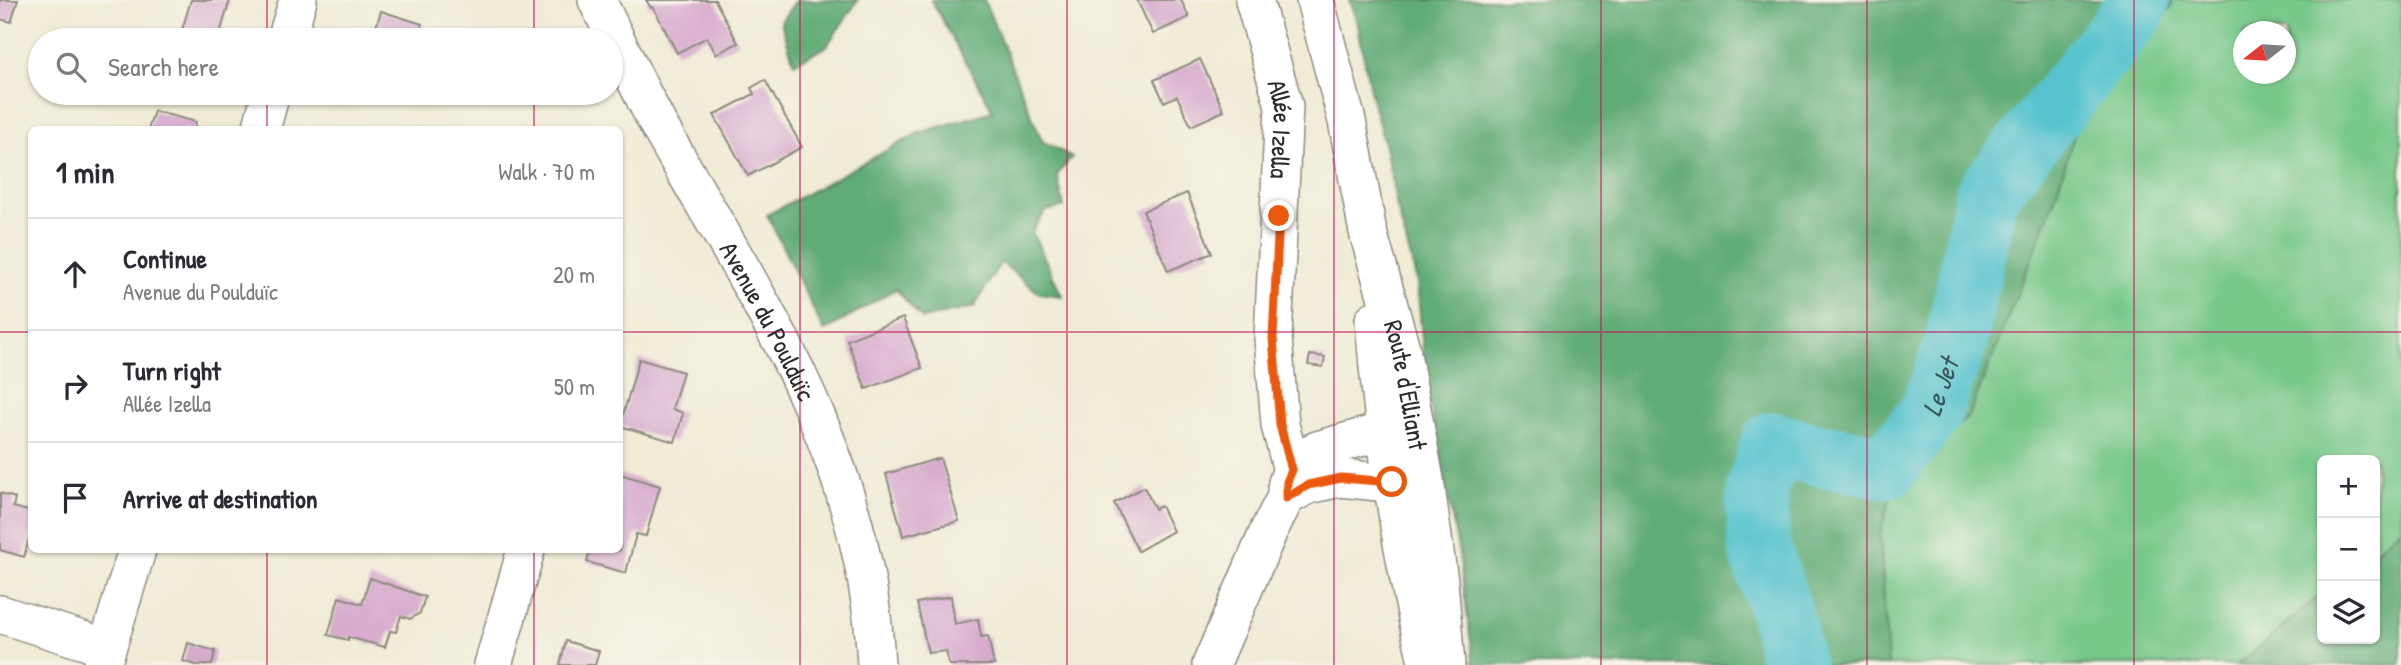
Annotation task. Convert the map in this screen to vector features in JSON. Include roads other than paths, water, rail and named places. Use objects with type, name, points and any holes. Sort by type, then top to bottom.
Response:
[{"type":"street","points":[[290,28],[298,0]]},
{"type":"street","name":"Avenue du Poulduïc","points":[[597,0],[611,28]]},
{"type":"street","name":"Allée Izella","points":[[1254,0],[1284,106],[1273,338],[1280,425],[1289,484]]},
{"type":"street","name":"Route d'Elliant","points":[[1315,0],[1348,121],[1368,232],[1401,348],[1400,426],[1409,481],[1439,581],[1447,665]]},
{"type":"street","name":"Avenue du Poulduïc","points":[[623,52],[659,125],[766,312],[810,403],[848,507],[870,603],[876,665]]},
{"type":"street","points":[[262,126],[268,105]]},
{"type":"street","points":[[1211,665],[1289,484],[1307,456],[1317,450],[1400,426]]},
{"type":"street","points":[[1289,484],[1308,485],[1341,478],[1409,481]]},
{"type":"street","name":"Route d'Elliant","points":[[1409,481],[1403,553],[1428,665]]},
{"type":"street","points":[[0,614],[104,657],[137,553]]},
{"type":"street","points":[[493,665],[525,553]]},
{"type":"waterway","name":"Le Jet","points":[[1793,665],[1781,611],[1759,546],[1757,490],[1772,443],[1887,467],[1931,412],[1956,342],[1986,195],[2135,10],[2139,0]]}]
